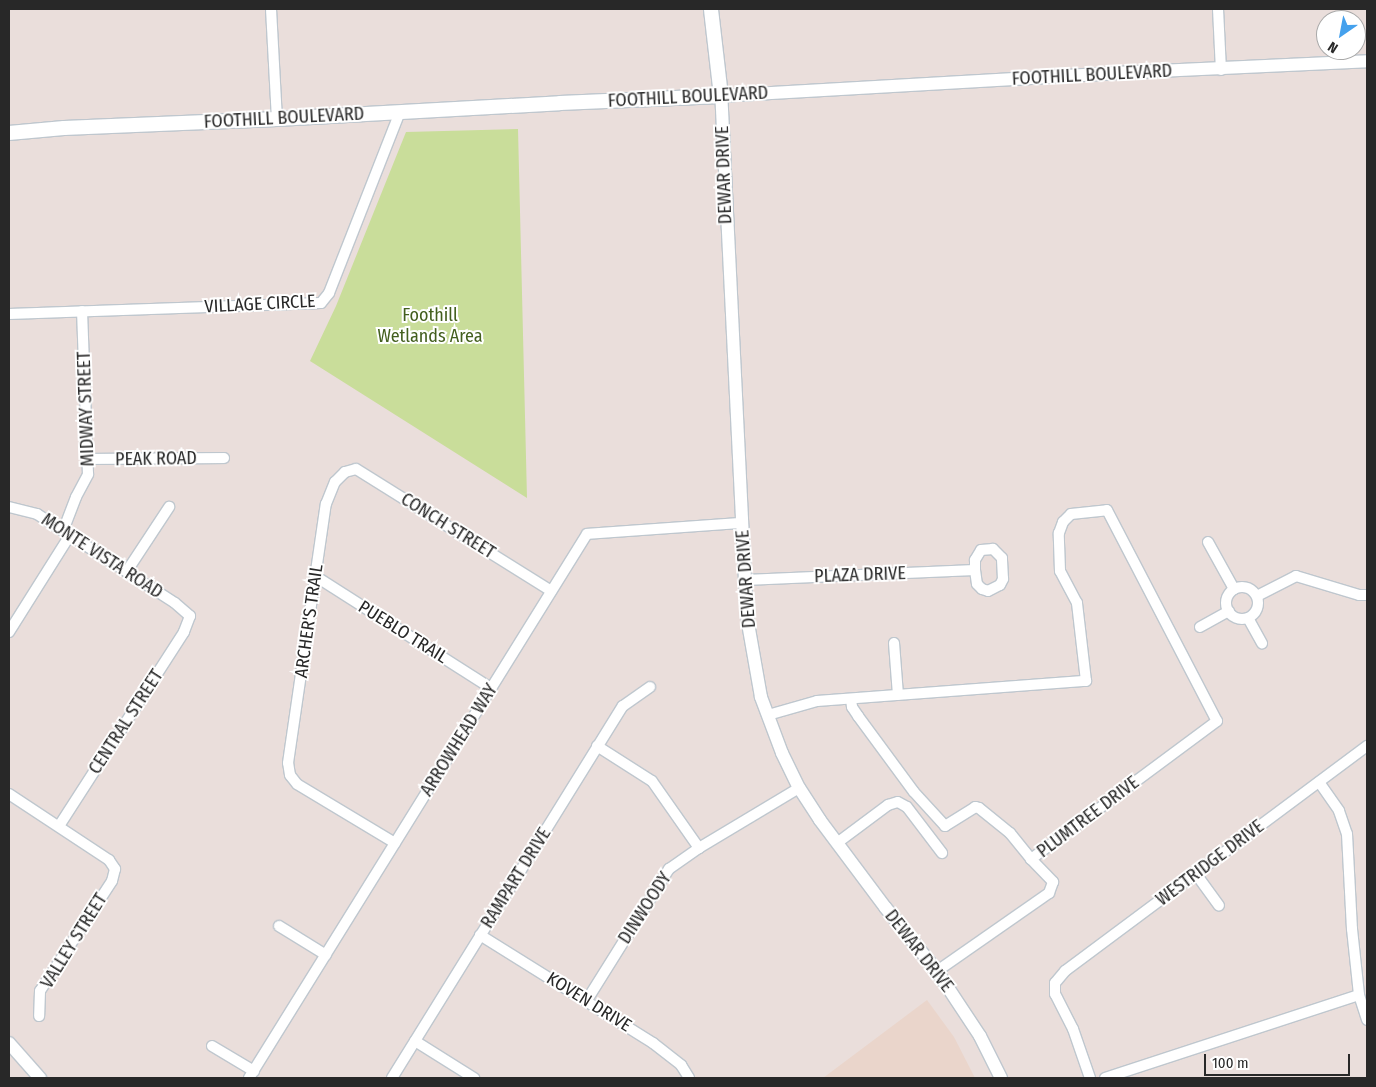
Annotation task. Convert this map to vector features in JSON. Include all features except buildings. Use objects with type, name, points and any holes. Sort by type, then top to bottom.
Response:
[{"type":"main road","name":"DEWAR DRIVE","points":[[711,9],[721,96]]},
{"type":"main road","name":"FOOTHILL BOULEVARD","points":[[9,133],[73,128],[721,96]]},
{"type":"street","points":[[271,9],[277,119]]},
{"type":"street","points":[[1218,9],[1221,70]]},
{"type":"street","name":"FOOTHILL BOULEVARD","points":[[721,96],[1116,73],[1221,70],[1367,61]]},
{"type":"street","name":"DEWAR DRIVE","points":[[721,96],[745,580],[754,666],[768,715],[782,753],[799,788],[837,843],[937,971],[980,1036],[1000,1078]]},
{"type":"street","name":"VILLAGE CIRCLE","points":[[82,311],[321,303],[329,293],[400,112]]},
{"type":"street","points":[[9,314],[82,311]]},
{"type":"street","name":"MIDWAY STREET","points":[[9,632],[67,533],[76,497],[86,481],[88,460],[82,311]]},
{"type":"street","name":"PEAK ROAD","points":[[88,460],[224,458]]},
{"type":"street","name":"CONCH STREET","points":[[344,472],[356,468],[551,591]]},
{"type":"street","name":"ARCHER'S TRAIL","points":[[344,472],[335,482],[326,504],[288,763],[290,774],[297,784],[395,843]]},
{"type":"street","name":"MONTE VISTA ROAD","points":[[9,507],[37,514],[184,609],[190,616]]},
{"type":"street","points":[[128,572],[169,507]]},
{"type":"street","name":"PLUMTREE DRIVE","points":[[898,696],[1086,681],[1077,603],[1060,571],[1059,533],[1062,522],[1071,514],[1107,510],[1217,721],[1031,859],[1053,882],[1049,893],[937,971]]},
{"type":"street","name":"ARROWHEAD WAY","points":[[252,1075],[586,534],[742,524]]},
{"type":"street","points":[[1208,542],[1234,589]]},
{"type":"street","name":"PLAZA DRIVE","points":[[745,580],[974,570]]},
{"type":"street","name":"PUEBLO TRAIL","points":[[315,576],[491,688]]},
{"type":"street","points":[[1256,596],[1296,576],[1359,595],[1367,594]]},
{"type":"street","points":[[1249,588],[1256,596],[1258,606],[1256,613],[1248,618],[1237,619],[1228,611],[1226,600],[1234,589],[1249,588]]},
{"type":"street","points":[[1200,626],[1228,611]]},
{"type":"street","name":"CENTRAL STREET","points":[[59,826],[189,624],[190,616]]},
{"type":"street","points":[[1248,618],[1262,643]]},
{"type":"street","points":[[768,715],[809,702],[898,696],[894,643]]},
{"type":"street","name":"RAMPART DRIVE","points":[[392,1078],[623,706],[650,687]]},
{"type":"street","points":[[851,699],[852,708],[914,792],[945,826],[976,807],[1010,833],[1031,859]]},
{"type":"street","points":[[597,746],[652,781],[699,848]]},
{"type":"street","name":"WESTRIDGE DRIVE","points":[[1090,1078],[1073,1029],[1054,994],[1056,982],[1065,970],[1367,746]]},
{"type":"street","points":[[1319,782],[1339,811],[1347,834],[1352,929],[1359,995],[1367,1020]]},
{"type":"street","name":"DINWOODY","points":[[587,1000],[669,869],[699,848],[799,788]]},
{"type":"street","points":[[9,794],[59,826]]},
{"type":"street","points":[[837,843],[888,805],[898,802],[907,807],[942,853]]},
{"type":"street","name":"VALLEY STREET","points":[[39,1016],[40,991],[112,881],[115,869],[109,860],[59,826]]},
{"type":"street","points":[[1196,874],[1218,906]]},
{"type":"street","points":[[279,926],[326,955]]},
{"type":"street","name":"KOVEN DRIVE","points":[[480,935],[587,1000],[653,1043],[681,1065],[689,1078]]},
{"type":"street","points":[[1105,1078],[1359,995]]},
{"type":"street","points":[[415,1041],[474,1078]]},
{"type":"street","points":[[9,1043],[40,1078]]},
{"type":"street","points":[[212,1046],[252,1075]]},
{"type":"shaded area","points":[[927,1000],[954,1037],[975,1078],[823,1078]]},
{"type":"green space","name":"Foothill Wetlands Area","points":[[518,129],[527,498],[310,361],[336,306],[406,132]]}]
